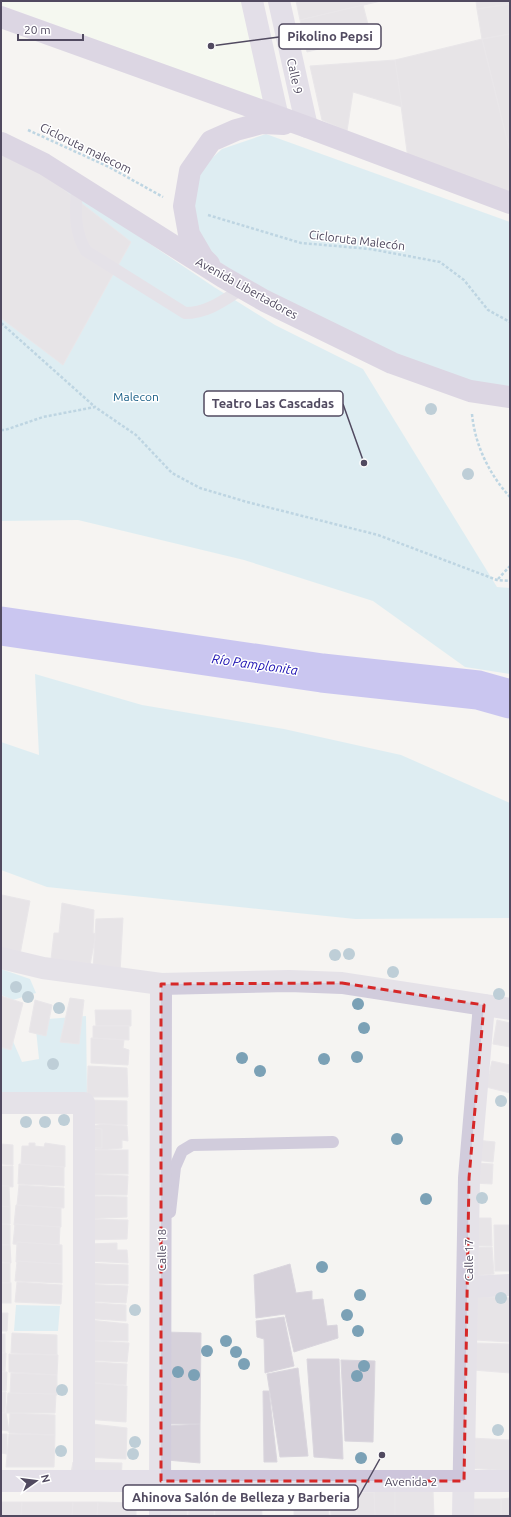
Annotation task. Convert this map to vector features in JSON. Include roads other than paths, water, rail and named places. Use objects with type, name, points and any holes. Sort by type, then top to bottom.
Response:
[{"type":"main road","points":[[252,1],[294,123]]},
{"type":"main road","name":"Calle 9","points":[[279,1],[294,123]]},
{"type":"main road","points":[[1,17],[510,203]]},
{"type":"main road","points":[[223,277],[203,258],[189,234],[184,206],[190,171],[211,141],[236,130],[262,124],[294,123]]},
{"type":"main road","name":"Avenida Libertadores","points":[[1,142],[44,164],[223,277],[265,301],[392,363],[470,391],[510,397]]},
{"type":"main road","name":"Avenida 2","points":[[1,1481],[510,1481]]},
{"type":"street","points":[[1,958],[44,968],[161,984],[289,981],[342,983],[510,1009]]},
{"type":"street","name":"Calle 18","points":[[160,1516],[161,984]]},
{"type":"street","name":"Calle 17","points":[[463,1516],[469,1178],[484,1005]]},
{"type":"street","points":[[1,1103],[84,1103],[84,1481]]},
{"type":"street","points":[[468,1286],[510,1286]]},
{"type":"lane","points":[[77,185],[75,222],[81,242],[86,251],[185,313],[197,313],[213,307],[243,288]]},
{"type":"lane","points":[[161,1266],[167,1242],[175,1167],[182,1151],[192,1145],[333,1142]]},
{"type":"waterway","name":"Río Pamplonita","points":[[1,626],[322,673],[478,690],[510,699]]},
{"type":"place","name":"Pikolino Pepsi","points":[[211,46]]},
{"type":"place","name":"Teatro Las Cascadas","points":[[364,463]]},
{"type":"place","name":"Ahinova Salón de Belleza y Barberia","points":[[382,1455]]},
{"type":"park label","name":"Malecon","points":[[136,396]]}]
